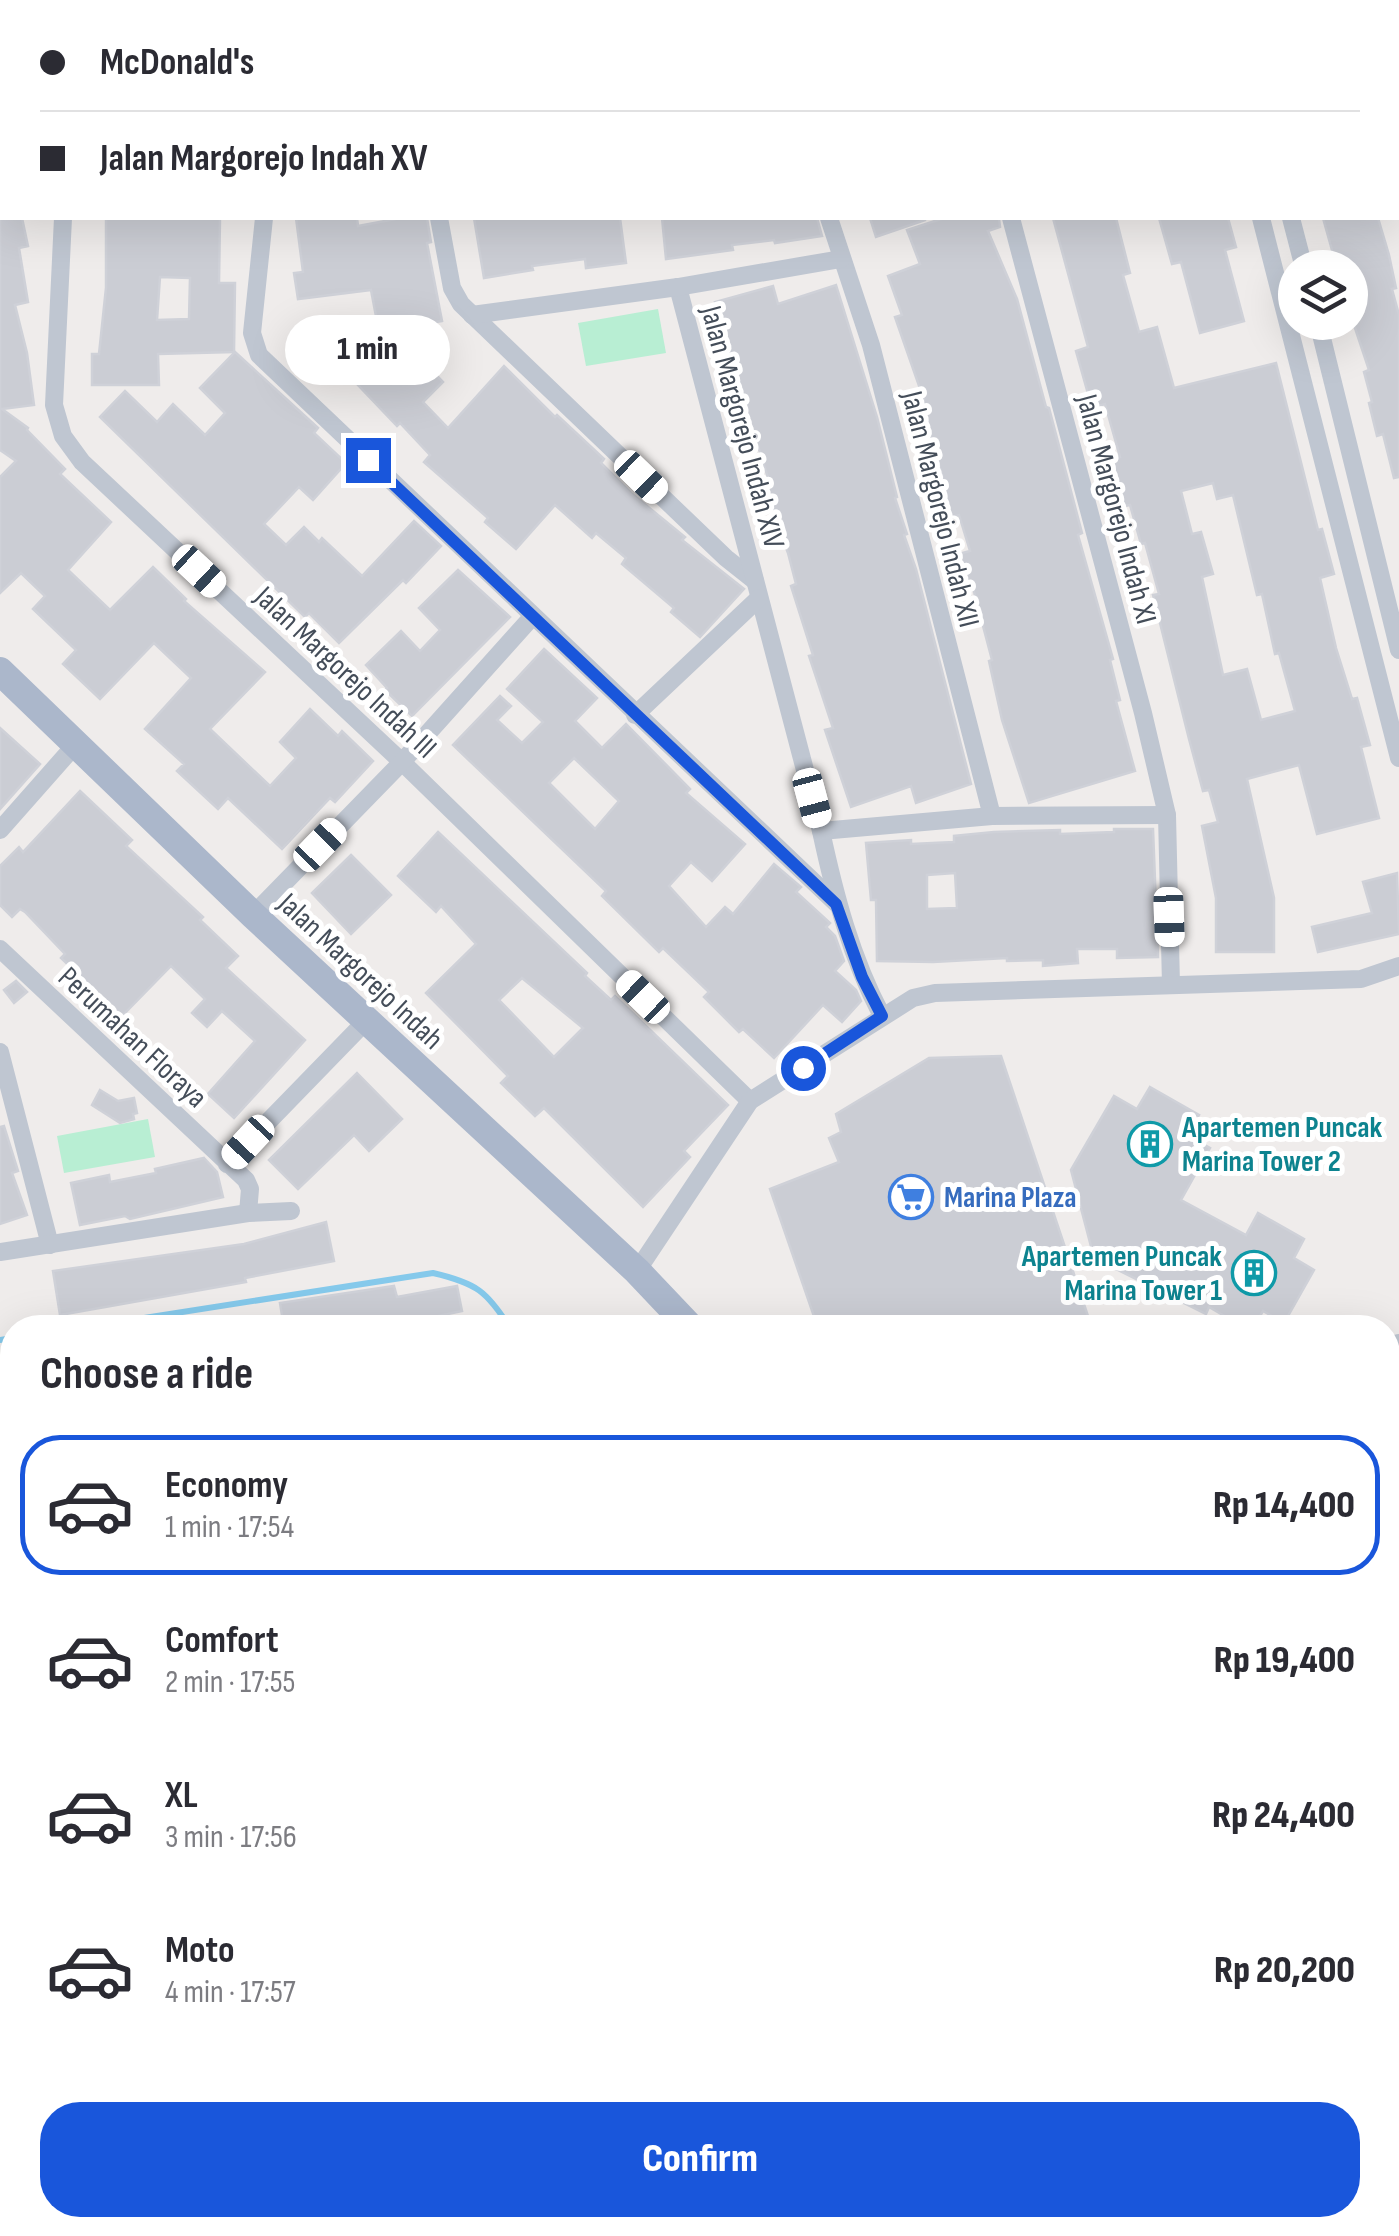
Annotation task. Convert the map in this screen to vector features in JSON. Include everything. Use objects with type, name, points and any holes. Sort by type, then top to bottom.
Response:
[{"type":"main road","name":"Jalan Margorejo Indah","points":[[0,671],[253,915],[638,1271],[676,1315]]},
{"type":"street","name":"Jalan Margorejo Indah III","points":[[63,220],[54,404],[63,436],[82,462],[402,762],[750,1101]]},
{"type":"street","points":[[264,220],[252,333],[259,355],[836,904]]},
{"type":"street","name":"Jalan Margorejo Indah XIV","points":[[439,220],[452,288],[472,314],[757,590]]},
{"type":"street","name":"Jalan Margorejo Indah XII","points":[[830,220],[870,345],[992,816]]},
{"type":"street","name":"Jalan Margorejo Indah XI","points":[[1012,220],[1144,712],[1166,815],[1171,985]]},
{"type":"street","points":[[1261,220],[1399,758]]},
{"type":"street","points":[[1292,220],[1299,250]]},
{"type":"street","name":"Jalan Margorejo Indah XIV","points":[[472,314],[678,287],[841,259]]},
{"type":"street","name":"Jalan Margorejo Indah XIV","points":[[678,287],[821,831],[836,904],[862,977],[882,1016]]},
{"type":"street","points":[[1322,340],[1399,650]]},
{"type":"street","points":[[636,715],[757,590]]},
{"type":"street","points":[[253,915],[402,762],[532,618]]},
{"type":"street","points":[[0,830],[76,744]]},
{"type":"street","points":[[821,831],[992,816],[1166,815]]},
{"type":"street","name":"Perumahan Floraya","points":[[0,949],[248,1184],[248,1213]]},
{"type":"street","points":[[638,1271],[750,1101],[912,998],[935,993],[1360,979],[1399,966]]},
{"type":"street","points":[[228,1164],[366,1020]]},
{"type":"street","points":[[0,1052],[50,1246]]},
{"type":"street","points":[[0,1252],[248,1213],[292,1211]]},
{"type":"green space","points":[[658,309],[666,353],[586,366],[578,323]]},
{"type":"green space","points":[[148,1119],[155,1157],[64,1173],[57,1136]]},
{"type":"building","points":[[0,220],[22,220],[28,246],[19,248],[28,302],[15,305],[34,405],[2,409],[28,428],[65,469],[60,474],[111,522],[68,570],[110,610],[153,567],[184,601],[265,672],[210,729],[270,786],[296,758],[280,742],[310,709],[338,736],[342,731],[373,761],[335,802],[330,798],[282,849],[228,798],[218,809],[177,771],[184,764],[145,729],[191,678],[154,643],[100,699],[63,664],[76,650],[33,609],[45,596],[21,573],[0,593],[0,477],[16,461],[0,450]]},
{"type":"building","points":[[106,220],[220,220],[219,283],[235,283],[234,352],[158,354],[159,385],[92,385],[92,354],[99,354],[106,288]],"holes":[[[160,277],[190,278],[189,319],[157,320]]]},
{"type":"building","points":[[296,220],[357,220],[358,226],[390,220],[427,220],[431,242],[427,243],[442,321],[379,332],[371,290],[298,299],[294,273],[303,272]]},
{"type":"building","points":[[474,220],[620,220],[626,263],[586,268],[585,259],[484,278]]},
{"type":"building","points":[[662,220],[818,220],[822,236],[732,245],[733,250],[666,259]]},
{"type":"building","points":[[871,220],[925,220],[876,237]]},
{"type":"building","points":[[938,220],[999,220],[1000,227],[988,231],[1017,299],[1049,408],[1082,533],[1078,535],[1113,659],[1110,660],[1120,700],[1116,701],[1135,771],[1029,803],[1002,720],[989,661],[992,660],[973,588],[968,589],[959,554],[970,551],[959,515],[950,518],[939,479],[943,478],[920,402],[924,400],[895,317],[902,315],[888,276],[920,264],[907,230]]},
{"type":"building","points":[[1054,220],[1117,220],[1130,273],[1123,275],[1139,332],[1157,327],[1174,388],[1276,363],[1318,530],[1322,529],[1334,574],[1320,578],[1336,648],[1352,699],[1357,698],[1370,745],[1361,747],[1379,818],[1317,834],[1299,765],[1247,779],[1274,898],[1274,952],[1216,952],[1216,898],[1202,826],[1218,822],[1209,790],[1203,791],[1189,739],[1153,595],[1159,594],[1145,543],[1141,544],[1130,505],[1125,506],[1112,459],[1120,457],[1105,404],[1092,408],[1076,351],[1088,347]],"holes":[[[1213,483],[1217,499],[1233,495],[1257,595],[1262,594],[1275,654],[1279,653],[1295,711],[1261,720],[1247,669],[1223,675],[1202,577],[1213,574],[1201,532],[1192,534],[1181,491]]]},
{"type":"building","points":[[1160,220],[1229,220],[1236,247],[1225,250],[1244,321],[1200,333],[1181,262],[1172,264]]},
{"type":"building","points":[[1324,220],[1379,220],[1389,255],[1399,315],[1399,477],[1394,478],[1383,434],[1377,436],[1364,372],[1369,370],[1359,340],[1368,340],[1368,250],[1332,250]]},
{"type":"building","points":[[836,285],[877,417],[907,534],[904,535],[971,784],[916,803],[911,786],[851,807],[825,730],[833,728],[791,586],[796,584],[788,553],[761,483],[769,481],[758,446],[752,448],[742,412],[748,410],[715,302],[773,286],[778,304]]},
{"type":"building","points":[[368,336],[399,368],[415,353],[443,382],[423,402],[448,428],[504,366],[604,459],[601,463],[631,493],[744,589],[700,637],[671,612],[674,608],[622,564],[626,558],[596,533],[592,538],[555,505],[516,549],[485,522],[488,518],[424,462],[430,455],[338,364]]},
{"type":"building","points":[[235,352],[318,428],[314,433],[346,463],[313,500],[299,487],[264,524],[286,545],[304,527],[319,542],[322,538],[362,576],[414,521],[441,546],[339,643],[309,613],[305,617],[100,417],[125,391],[157,422],[173,404],[205,435],[225,413],[200,388]]},
{"type":"building","points":[[458,570],[510,617],[412,716],[366,665],[401,631],[420,651],[440,630],[419,608]]},
{"type":"building","points":[[544,649],[597,698],[575,721],[602,748],[626,724],[690,789],[686,793],[745,844],[712,881],[691,862],[669,886],[706,927],[725,907],[733,914],[774,864],[801,887],[796,892],[830,923],[826,927],[835,936],[844,961],[835,971],[856,990],[861,1001],[842,1022],[823,1005],[774,1058],[743,1029],[739,1032],[704,997],[709,992],[663,948],[659,952],[602,896],[606,891],[453,745],[500,696],[511,706],[497,720],[522,743],[543,722],[507,689]],"holes":[[[574,758],[619,801],[595,829],[549,783]]]},
{"type":"building","points":[[0,728],[40,764],[0,809]]},
{"type":"building","points":[[80,791],[132,840],[126,846],[203,917],[200,920],[238,956],[226,968],[305,1040],[234,1118],[208,1094],[255,1041],[222,1011],[207,1027],[192,1013],[205,999],[171,966],[122,1016],[61,958],[65,954],[25,912],[20,909],[12,917],[0,905],[0,866],[19,847],[23,852]]},
{"type":"building","points":[[1153,829],[1158,957],[1117,958],[1117,949],[1077,949],[1078,963],[1043,966],[1043,960],[1007,958],[877,961],[876,900],[871,900],[866,843],[954,842],[954,836],[994,832]],"holes":[[[955,873],[957,908],[927,909],[927,875]]]},
{"type":"building","points":[[438,832],[587,973],[585,976],[611,1000],[615,996],[728,1105],[684,1151],[690,1157],[643,1207],[544,1108],[535,1116],[501,1083],[508,1076],[426,993],[476,944],[441,906],[436,912],[398,876]],"holes":[[[522,978],[583,1028],[554,1057],[499,1000]]]},
{"type":"building","points":[[351,855],[391,895],[351,934],[312,893]]},
{"type":"building","points":[[1397,873],[1399,934],[1318,952],[1312,927],[1372,913],[1363,882]]},
{"type":"building","points":[[16,981],[27,992],[14,1003],[4,990]]},
{"type":"building","name":"Marina Plaza","points":[[1001,1056],[1088,1315],[814,1315],[770,1189],[839,1162],[829,1138],[841,1132],[836,1114],[929,1058]]},
{"type":"building","points":[[357,1073],[402,1119],[369,1151],[354,1135],[298,1189],[269,1160]]},
{"type":"building","points":[[1150,1087],[1199,1115],[1187,1135],[1210,1148],[1181,1200],[1246,1235],[1258,1213],[1304,1239],[1294,1258],[1314,1270],[1289,1315],[1263,1311],[1261,1315],[1223,1315],[1209,1307],[1206,1314],[1094,1258],[1071,1170],[1114,1096],[1137,1109]]},
{"type":"building","points":[[100,1090],[118,1101],[134,1098],[134,1119],[120,1123],[92,1105]]},
{"type":"building","points":[[4,1126],[18,1171],[12,1173],[27,1215],[0,1224],[0,1127]]},
{"type":"building","points":[[204,1158],[217,1172],[223,1197],[130,1219],[125,1216],[80,1225],[71,1183],[109,1175],[110,1182]]},
{"type":"building","points":[[326,1222],[334,1261],[245,1278],[246,1282],[60,1315],[53,1271],[244,1244]]},
{"type":"building","points":[[394,1286],[397,1297],[457,1286],[462,1311],[443,1315],[282,1315],[280,1303]]},
{"type":"waterway","points":[[163,1315],[433,1273],[479,1290],[501,1315]]},
{"type":"place","name":"Apartemen Puncak Marina Tower 2","points":[[1150,1144]]},
{"type":"place","name":"Marina Plaza","points":[[911,1197]]},
{"type":"place","name":"Apartemen Puncak Marina Tower 1","points":[[1254,1273]]},
{"type":"route","points":[[368,460],[836,904],[862,977],[882,1016],[803,1068]]}]
